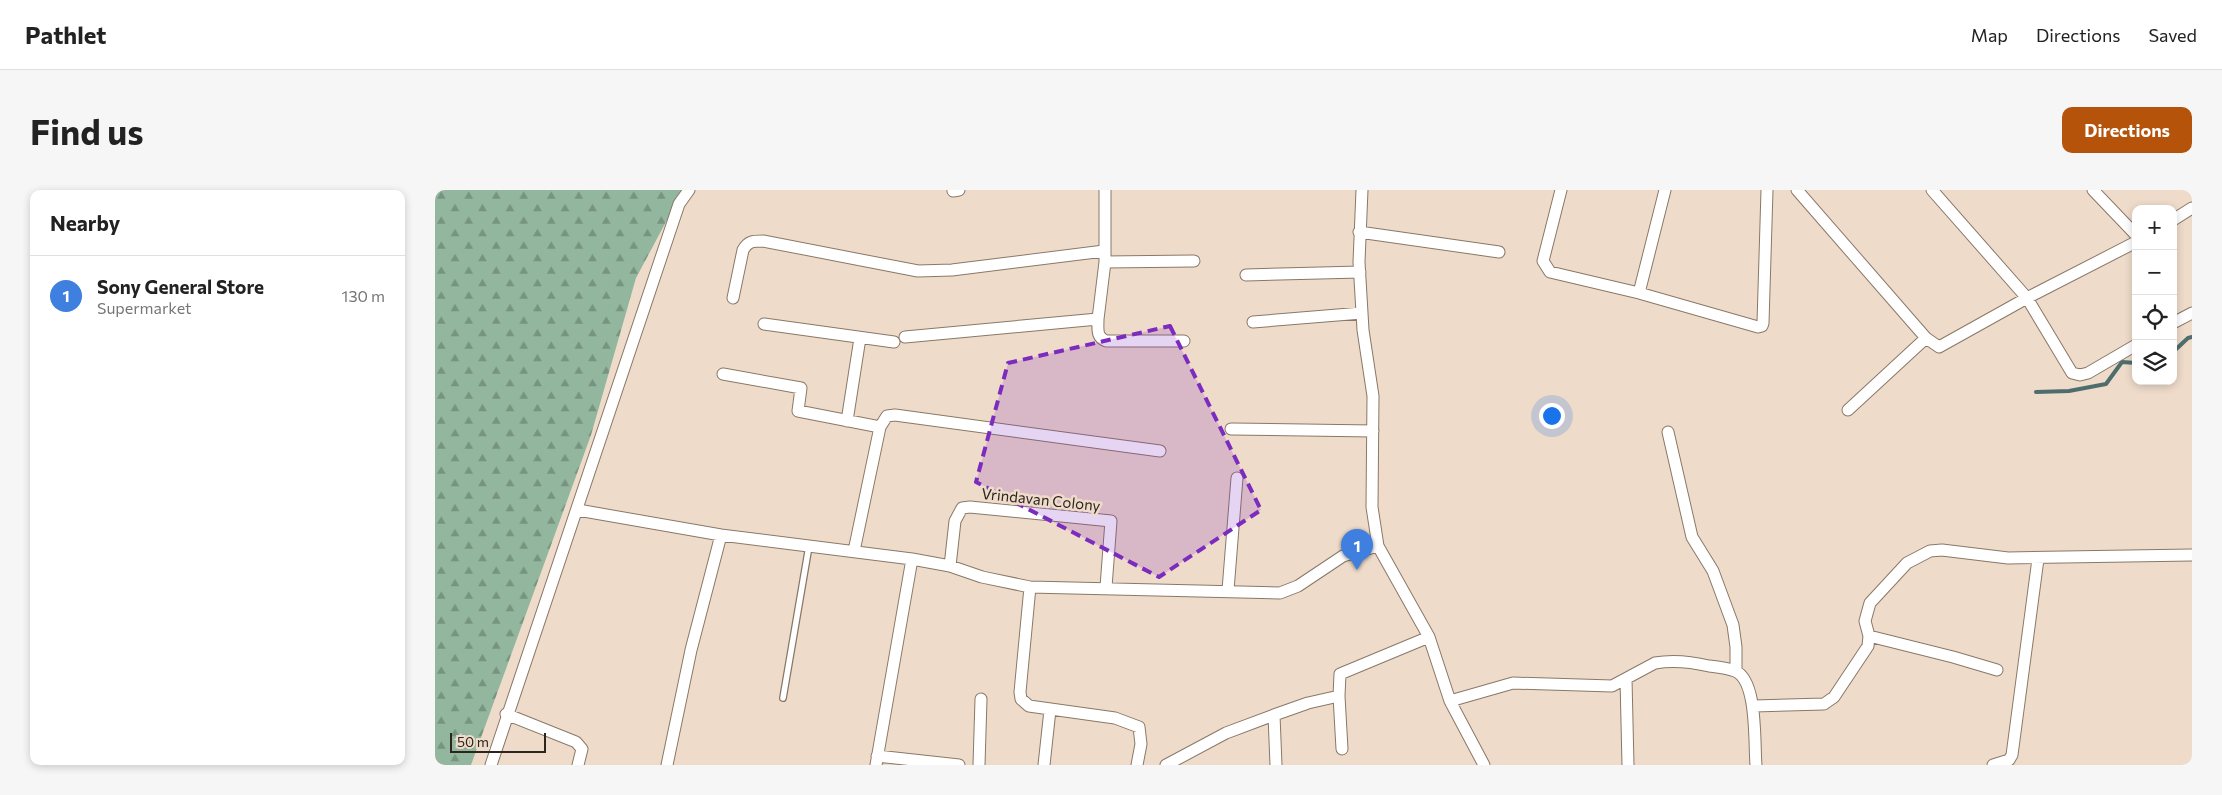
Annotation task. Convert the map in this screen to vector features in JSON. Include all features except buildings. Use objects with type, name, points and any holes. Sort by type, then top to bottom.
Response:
[{"type":"street","points":[[491,765],[679,204],[689,190]]},
{"type":"street","points":[[1105,190],[1104,257],[1098,319],[1098,334],[1100,338],[1106,341],[1184,341]]},
{"type":"street","points":[[1362,190],[1359,232],[1360,272],[1362,313],[1373,396],[1372,507],[1378,546],[1429,637],[1450,701],[1484,765]]},
{"type":"street","points":[[1561,190],[1543,261],[1547,270],[1639,293],[1758,327],[1762,326],[1763,323],[1767,190]]},
{"type":"street","points":[[1639,293],[1665,190]]},
{"type":"street","points":[[1797,190],[1926,338],[1941,346],[2027,298],[2132,244]]},
{"type":"street","points":[[1932,190],[2027,298],[2069,369],[2075,375],[2088,373],[2132,347]]},
{"type":"street","points":[[2093,190],[2132,231]]},
{"type":"street","points":[[2177,217],[2192,208]]},
{"type":"street","points":[[1359,232],[1499,252]]},
{"type":"street","points":[[733,298],[743,250],[746,244],[752,241],[763,241],[918,271],[952,270],[1104,257],[1194,261]]},
{"type":"street","points":[[1246,274],[1360,272]]},
{"type":"street","points":[[1253,322],[1362,313]]},
{"type":"street","points":[[2177,322],[2192,313]]},
{"type":"street","points":[[764,324],[861,338],[900,340],[1098,319]]},
{"type":"street","points":[[847,420],[861,338]]},
{"type":"street","points":[[1848,410],[1926,338]]},
{"type":"street","points":[[723,374],[798,387],[801,392],[798,411],[880,427]]},
{"type":"street","points":[[854,551],[880,427],[887,416],[895,415],[1160,451]]},
{"type":"street","points":[[1231,429],[1373,431]]},
{"type":"street","points":[[1668,432],[1692,537],[1711,566],[1733,625],[1736,647],[1736,671]]},
{"type":"street","points":[[1228,590],[1237,478]]},
{"type":"street","name":"Vrindavan Colony","points":[[949,566],[955,521],[962,508],[970,506],[1111,521],[1106,587]]},
{"type":"street","points":[[578,510],[721,535],[913,559],[949,566],[982,577],[1030,586],[1288,591],[1343,556],[1378,546]]},
{"type":"street","points":[[667,765],[691,650],[721,535]]},
{"type":"street","points":[[1754,706],[1824,704],[1834,697],[1868,646],[1869,636],[1865,621],[1870,604],[1893,576],[1907,563],[1926,552],[1942,550],[1991,557],[2039,558],[2192,555]]},
{"type":"street","points":[[1993,765],[2009,760],[2012,755],[2039,558]]},
{"type":"street","points":[[913,559],[877,761],[959,765]]},
{"type":"street","points":[[1030,586],[1020,692],[1025,704],[1050,710],[1115,718],[1139,727],[1141,744],[1137,765]]},
{"type":"street","points":[[1869,636],[1953,656],[1997,670]]},
{"type":"street","points":[[1342,749],[1339,696],[1340,674],[1429,637]]},
{"type":"street","points":[[1450,701],[1513,683],[1607,686],[1626,679],[1655,663],[1662,662],[1699,664],[1736,671],[1744,679],[1754,706],[1756,765]]},
{"type":"street","points":[[1626,679],[1628,765]]},
{"type":"street","points":[[1166,765],[1226,733],[1274,714],[1339,696]]},
{"type":"street","points":[[979,765],[981,698]]},
{"type":"street","points":[[1044,765],[1050,710]]},
{"type":"street","points":[[507,714],[576,742],[582,749],[578,765]]},
{"type":"street","points":[[1274,714],[1276,765]]},
{"type":"lane","points":[[783,698],[809,546]]},
{"type":"highlighted area","points":[[1170,326],[1261,510],[1159,577],[976,482],[1008,363]]},
{"type":"green space","points":[[435,190],[683,190],[636,278],[591,435],[471,765],[435,765]]},
{"type":"waterway","points":[[2177,348],[2188,338],[2192,337]]},
{"type":"waterway","points":[[2036,392],[2069,391],[2106,384],[2122,362],[2132,363]]},
{"type":"place","name":"Sony General Store","points":[[1357,570]]}]
